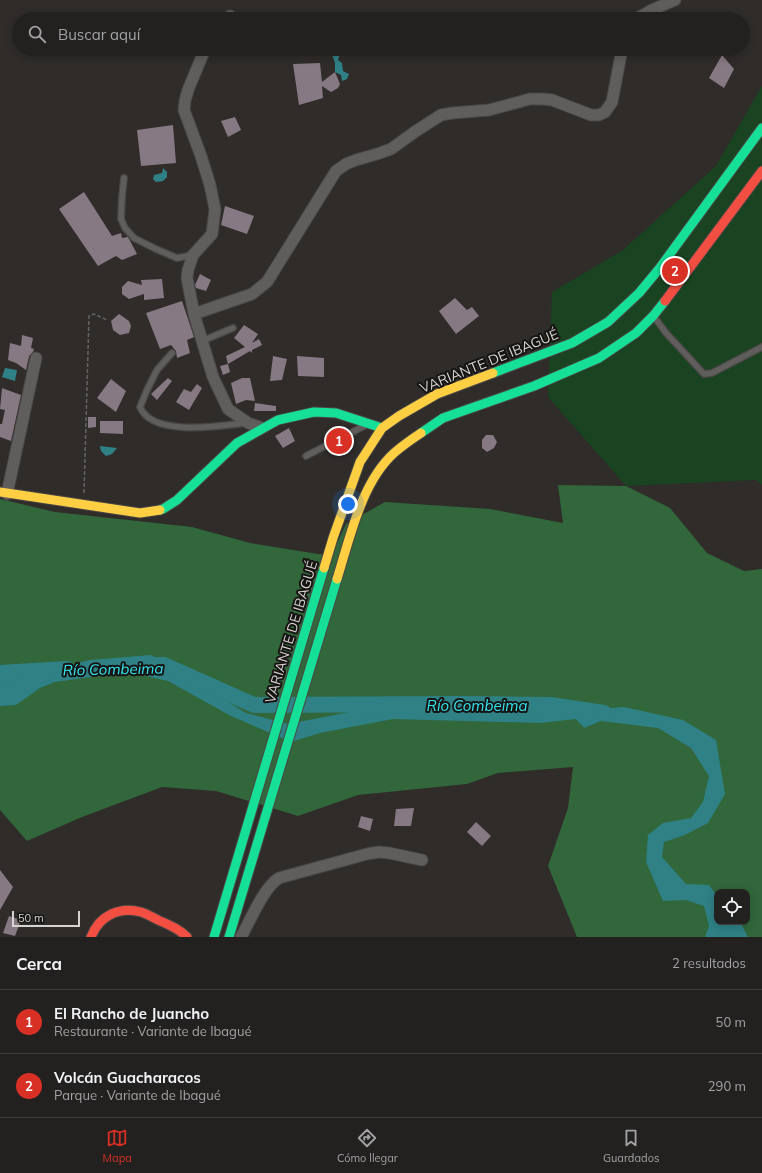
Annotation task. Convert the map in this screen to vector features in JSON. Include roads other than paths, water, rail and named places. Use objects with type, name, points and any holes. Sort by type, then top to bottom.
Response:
[{"type":"main road","name":"VARIANTE DE IBAGUÉ","points":[[214,937],[333,538],[360,462],[382,428],[436,394],[572,343],[608,322],[638,293],[659,269],[762,128]]},
{"type":"main road","name":"VARIANTE DE IBAGUÉ","points":[[229,937],[359,508],[376,475],[393,454],[412,439],[444,418],[534,386],[599,358],[636,333],[653,316],[762,170]]},
{"type":"main road","points":[[4,493],[140,513],[163,509],[177,500],[237,443],[278,420],[314,412],[336,413],[382,428]]},
{"type":"main road","points":[[91,937],[97,925],[108,914],[126,911],[140,912],[166,923],[179,929],[187,937]]},
{"type":"street","points":[[648,12],[676,0]]},
{"type":"street","points":[[202,56],[184,101],[184,110],[201,156],[210,185],[215,209],[212,234],[193,255],[187,278],[194,314],[213,377],[228,409],[248,423],[262,428]]},
{"type":"street","points":[[194,314],[252,294],[267,282],[336,171],[346,164],[391,148],[441,116],[452,112],[490,110],[530,99],[543,99],[552,100],[591,115],[599,115],[605,112],[612,102],[621,56]]},
{"type":"street","points":[[4,493],[36,358]]},
{"type":"street","points":[[241,937],[266,892],[273,882],[279,878],[379,852],[422,860]]},
{"type":"lane","points":[[124,178],[121,219],[125,228],[134,238],[178,258],[193,255]]},
{"type":"lane","points":[[653,316],[666,333],[704,374],[712,373],[762,347]]},
{"type":"lane","points":[[202,341],[233,328]]},
{"type":"lane","points":[[172,353],[157,370],[147,390],[140,407],[145,416],[161,423],[188,428],[248,423]]},
{"type":"lane","points":[[306,456],[368,424]]},
{"type":"water","points":[[332,56],[339,56],[338,60],[342,63],[343,71],[349,74],[347,79],[342,81],[341,75],[335,72],[335,63]]},
{"type":"water","points":[[163,168],[167,172],[167,177],[163,181],[156,182],[153,179],[154,175],[162,173]]},
{"type":"water","points":[[5,368],[17,370],[15,381],[2,377]]},
{"type":"water","points":[[100,446],[117,448],[112,454],[106,456],[101,451]]},
{"type":"water","points":[[151,655],[246,713],[288,724],[350,712],[422,710],[558,712],[624,707],[683,720],[716,740],[725,794],[708,823],[685,835],[664,842],[662,857],[686,884],[709,885],[714,892],[714,925],[742,925],[748,937],[705,937],[709,926],[704,906],[686,900],[663,901],[646,862],[648,835],[663,823],[691,818],[703,802],[709,776],[691,748],[658,728],[601,721],[584,728],[576,719],[541,723],[393,719],[320,733],[291,742],[231,716],[168,681],[127,672],[55,682],[40,688],[16,705],[0,706],[0,679],[24,676],[90,660]]},
{"type":"waterway","name":"Río Combeima","points":[[154,665],[164,665],[254,705],[550,705],[604,713]]},
{"type":"waterway","name":"Río Combeima","points":[[0,673],[67,669]]},
{"type":"place","name":"Volcán Guacharacos","points":[[675,271]]},
{"type":"place","name":"El Rancho de Juancho","points":[[339,441]]}]
